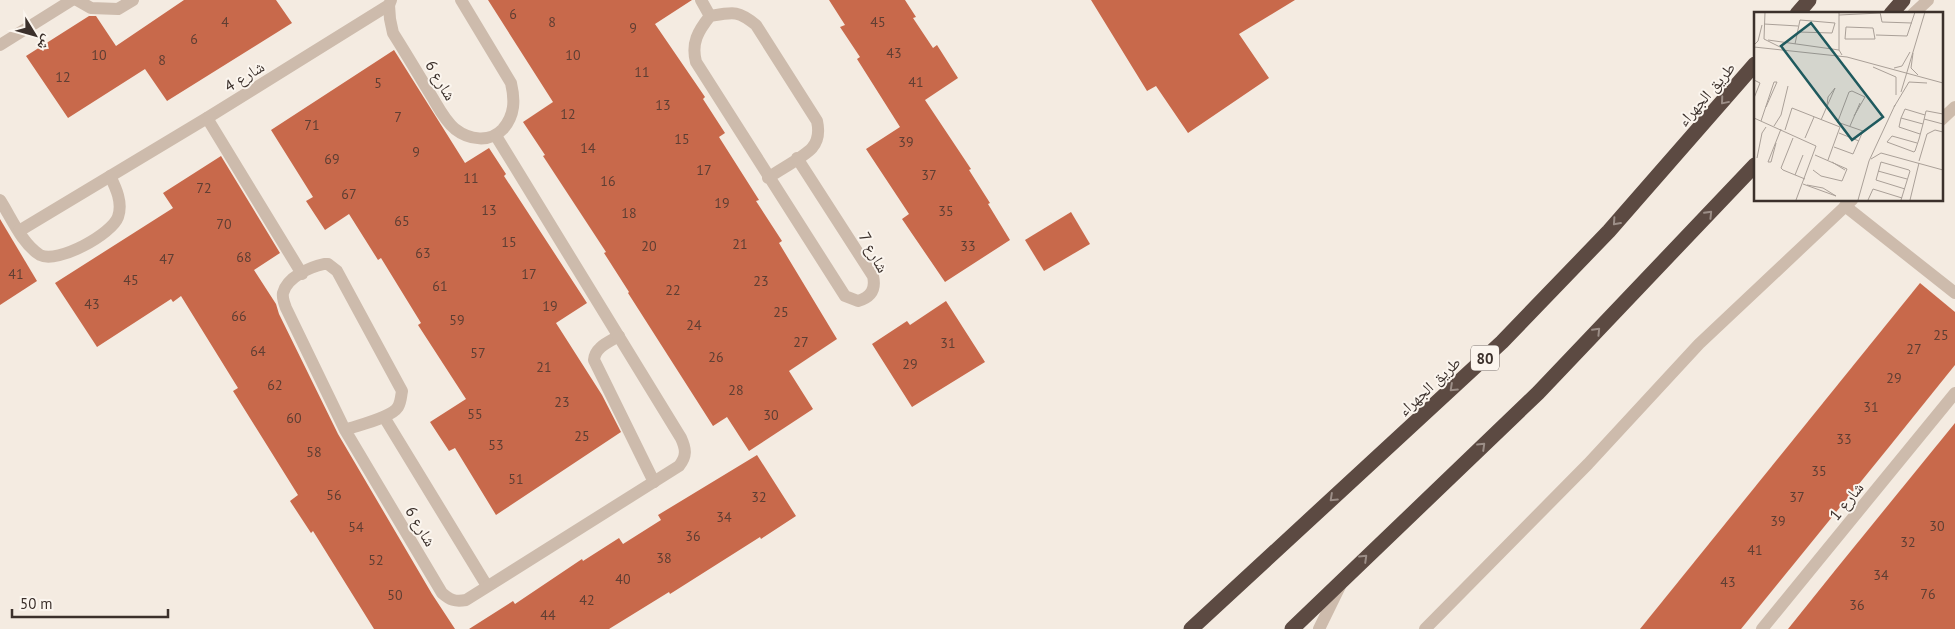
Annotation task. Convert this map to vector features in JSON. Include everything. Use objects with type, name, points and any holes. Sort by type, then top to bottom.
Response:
[{"type":"highway","points":[[1799,12],[1809,0]]},
{"type":"highway","points":[[1893,12],[1903,0]]},
{"type":"highway","name":"طريق الجهراء","points":[[1191,629],[1502,342],[1609,230],[1754,65]]},
{"type":"highway","points":[[1292,629],[1344,577],[1538,393],[1754,166]]},
{"type":"street","points":[[0,45],[72,0]]},
{"type":"street","points":[[77,0],[91,8],[118,9],[133,0]]},
{"type":"street","points":[[461,0],[511,83],[514,96],[513,109],[507,124],[496,136]]},
{"type":"street","points":[[701,0],[710,16],[728,13],[742,14],[756,25],[817,121],[819,128],[817,139],[812,148],[768,178]]},
{"type":"street","points":[[1915,12],[1928,0]]},
{"type":"street","name":"شارع 6","points":[[345,430],[384,416],[399,406],[402,390],[337,271],[328,264],[324,264],[302,274],[286,286],[283,295],[286,308],[345,430],[442,593],[448,599],[456,602],[466,600],[679,466],[684,459],[685,448],[681,438],[496,136],[484,139],[466,136],[446,120],[393,33],[390,19],[390,3]]},
{"type":"street","name":"شارع 4","points":[[19,231],[207,118],[390,3]]},
{"type":"street","name":"شارع 7","points":[[710,16],[700,29],[694,42],[693,52],[696,62],[768,178],[845,296],[858,302],[866,299],[874,288],[873,276],[797,158]]},
{"type":"street","points":[[1942,119],[1955,108]]},
{"type":"street","points":[[207,118],[302,274]]},
{"type":"street","points":[[0,200],[19,231],[32,248],[42,256],[54,257],[69,254],[111,228],[118,216],[118,192],[110,176]]},
{"type":"street","points":[[1426,629],[1588,464],[1699,344],[1849,203],[1955,293]]},
{"type":"street","points":[[619,336],[599,348],[594,360],[654,482]]},
{"type":"street","name":"شارع 1","points":[[1762,629],[1955,394]]},
{"type":"street","name":"شارع 6","points":[[384,416],[487,586]]},
{"type":"street","points":[[1319,629],[1344,577]]},
{"type":"building","points":[[184,0],[276,0],[292,23],[167,101],[145,69],[68,118],[26,56],[89,16],[96,16],[116,46]]},
{"type":"building","points":[[488,0],[692,0],[655,24],[705,97],[703,99],[725,133],[719,137],[759,200],[756,201],[782,241],[779,243],[837,339],[789,371],[813,409],[749,451],[727,417],[713,426],[628,293],[604,253],[606,252],[523,122],[553,102]]},
{"type":"building","points":[[829,0],[905,0],[916,17],[913,18],[933,48],[937,45],[958,78],[925,100],[971,169],[969,170],[1010,240],[945,282],[902,219],[909,214],[866,149],[900,127],[857,59],[860,57],[840,27],[845,25]]},
{"type":"building","points":[[1091,0],[1295,0],[1239,34],[1269,78],[1188,133],[1156,86],[1147,91]]},
{"type":"building","points":[[394,50],[465,163],[489,148],[506,174],[504,176],[587,303],[556,323],[602,395],[621,432],[496,515],[455,448],[449,451],[430,422],[466,399],[418,325],[421,323],[381,258],[378,260],[349,214],[325,230],[306,201],[313,197],[271,130]]},
{"type":"building","points":[[221,156],[280,253],[254,270],[276,304],[279,314],[338,434],[432,594],[455,629],[374,629],[313,531],[311,533],[290,501],[298,495],[233,391],[238,388],[181,296],[173,302],[171,299],[97,347],[55,283],[173,208],[163,193]]},
{"type":"building","points":[[1071,212],[1090,244],[1044,271],[1025,240]]},
{"type":"building","points":[[0,219],[37,281],[0,305]]},
{"type":"building","points":[[1920,283],[1955,312],[1955,365],[1889,447],[1741,629],[1640,629]]},
{"type":"building","points":[[946,301],[985,362],[912,407],[872,344],[907,321],[910,325]]},
{"type":"building","points":[[1955,423],[1955,629],[1788,629],[1837,568]]},
{"type":"building","points":[[757,455],[796,516],[670,594],[669,592],[609,629],[469,629],[513,601],[515,604],[582,559],[583,561],[619,538],[623,544],[661,520],[658,515]]}]
